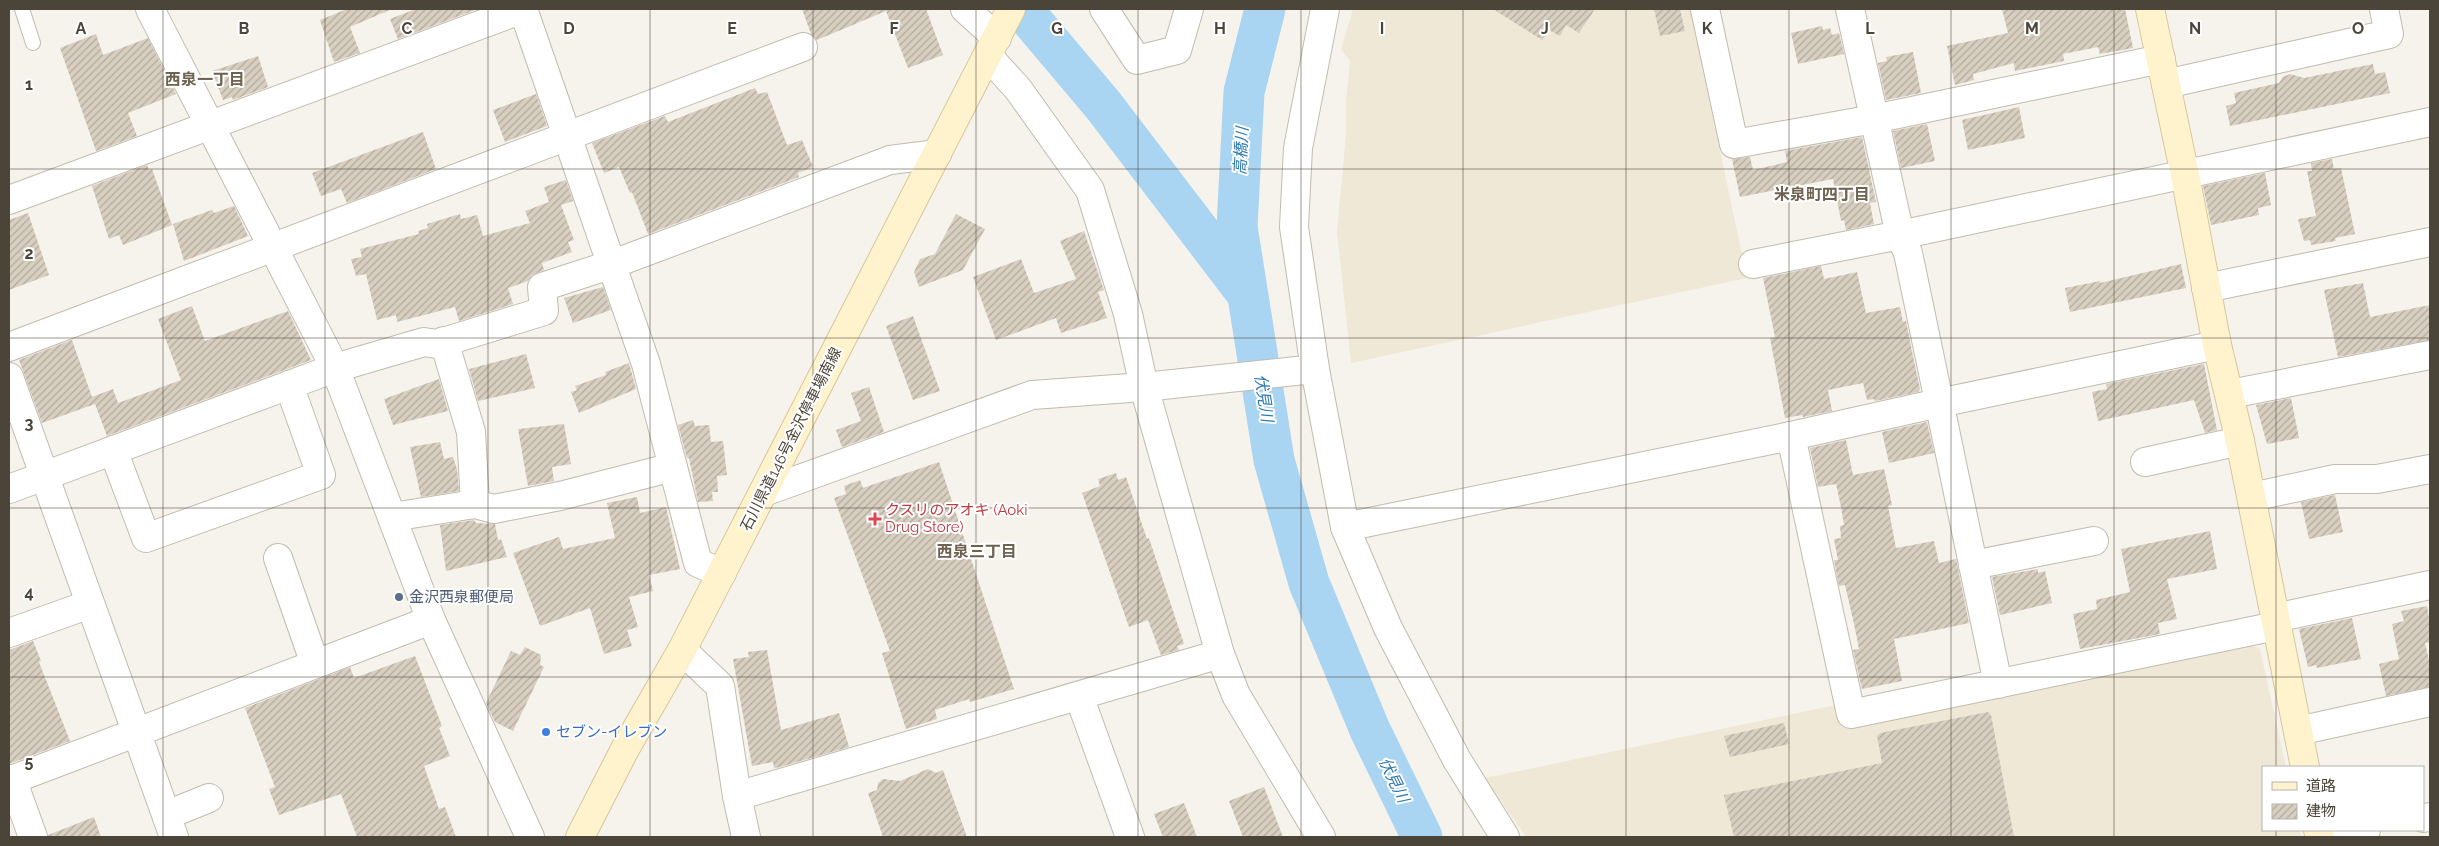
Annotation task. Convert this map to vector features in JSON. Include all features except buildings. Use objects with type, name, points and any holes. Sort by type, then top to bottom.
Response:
[{"type":"main road","name":"石川県道146号金沢停車場南線","points":[[580,837],[625,749],[682,650],[1011,9]]},
{"type":"main road","points":[[2150,9],[2185,175],[2217,345],[2230,394],[2252,497],[2275,622],[2305,766]]},
{"type":"street","points":[[150,9],[211,124],[335,368],[431,620],[530,837]]},
{"type":"street","points":[[9,200],[523,9],[613,264],[646,364],[698,563],[722,573]]},
{"type":"street","points":[[965,9],[992,47],[1018,89],[1090,190],[1128,314],[1220,654],[1236,695],[1321,837]]},
{"type":"street","points":[[1104,9],[1137,60],[1176,50],[1189,9]]},
{"type":"street","points":[[1326,9],[1298,148],[1294,227],[1308,368],[1345,527],[1388,628],[1457,760],[1505,837]]},
{"type":"street","points":[[1705,9],[1734,144],[2389,34],[2384,9]]},
{"type":"street","points":[[1850,9],[1900,235],[1908,253],[1998,684]]},
{"type":"street","points":[[9,346],[275,249],[567,135],[803,47]]},
{"type":"street","points":[[1753,264],[1900,235],[2430,122]]},
{"type":"street","points":[[9,488],[335,368],[424,342],[437,344],[544,311],[542,287],[613,264],[890,160],[937,154]]},
{"type":"street","points":[[2206,288],[2430,242]]},
{"type":"street","points":[[444,342],[471,432],[475,504]]},
{"type":"street","points":[[1345,527],[1791,436],[2217,345]]},
{"type":"street","points":[[2230,394],[2430,355]]},
{"type":"street","points":[[764,492],[1032,395],[1148,387],[1308,368]]},
{"type":"street","points":[[9,377],[170,826],[209,798]]},
{"type":"street","points":[[113,450],[146,538],[321,475],[289,385]]},
{"type":"street","points":[[1791,436],[1851,714],[1998,684],[2430,585]]},
{"type":"street","points":[[2145,462],[2240,441]]},
{"type":"street","points":[[392,517],[475,504],[494,509],[560,496],[673,467]]},
{"type":"street","points":[[2252,497],[2335,479],[2377,479],[2430,469]]},
{"type":"street","points":[[1973,565],[2094,541]]},
{"type":"street","points":[[278,558],[315,664]]},
{"type":"street","points":[[9,634],[90,604]]},
{"type":"street","points":[[33,837],[10,780],[431,620]]},
{"type":"street","points":[[682,650],[720,686],[737,796],[746,837]]},
{"type":"street","points":[[737,796],[1220,654]]},
{"type":"street","points":[[1079,696],[1130,837]]},
{"type":"street","points":[[2298,731],[2430,702]]},
{"type":"street","points":[[2329,837],[2361,831]]},
{"type":"lane","points":[[22,9],[33,43]]},
{"type":"shaded area","points":[[1353,9],[1690,9],[1747,278],[1351,363],[1337,231],[1346,135],[1346,101],[1350,61],[1341,49]]},
{"type":"shaded area","points":[[2253,646],[2260,649],[2286,766],[2262,766],[2262,831],[2299,831],[2301,837],[1526,837],[1485,778],[1836,705],[1841,727]]},
{"type":"waterway","name":"伏見川","points":[[1022,9],[1103,105],[1245,291]]},
{"type":"waterway","name":"伏見川","points":[[1265,9],[1244,92],[1237,227],[1274,460],[1309,583],[1370,730],[1422,837]]},
{"type":"place","name":"クスリのアオキ (Aoki Drug Store)","points":[[875,519]]},
{"type":"place","name":"金沢西泉郵便局","points":[[399,597]]},
{"type":"place","name":"セブン-イレブン","points":[[546,732]]},
{"type":"district","name":"西泉一丁目","points":[[205,79]]},
{"type":"district","name":"米泉町四丁目","points":[[1822,194]]},
{"type":"district","name":"西泉三丁目","points":[[977,551]]},
{"type":"water label","name":"高橋川","points":[[1241,151]]}]
